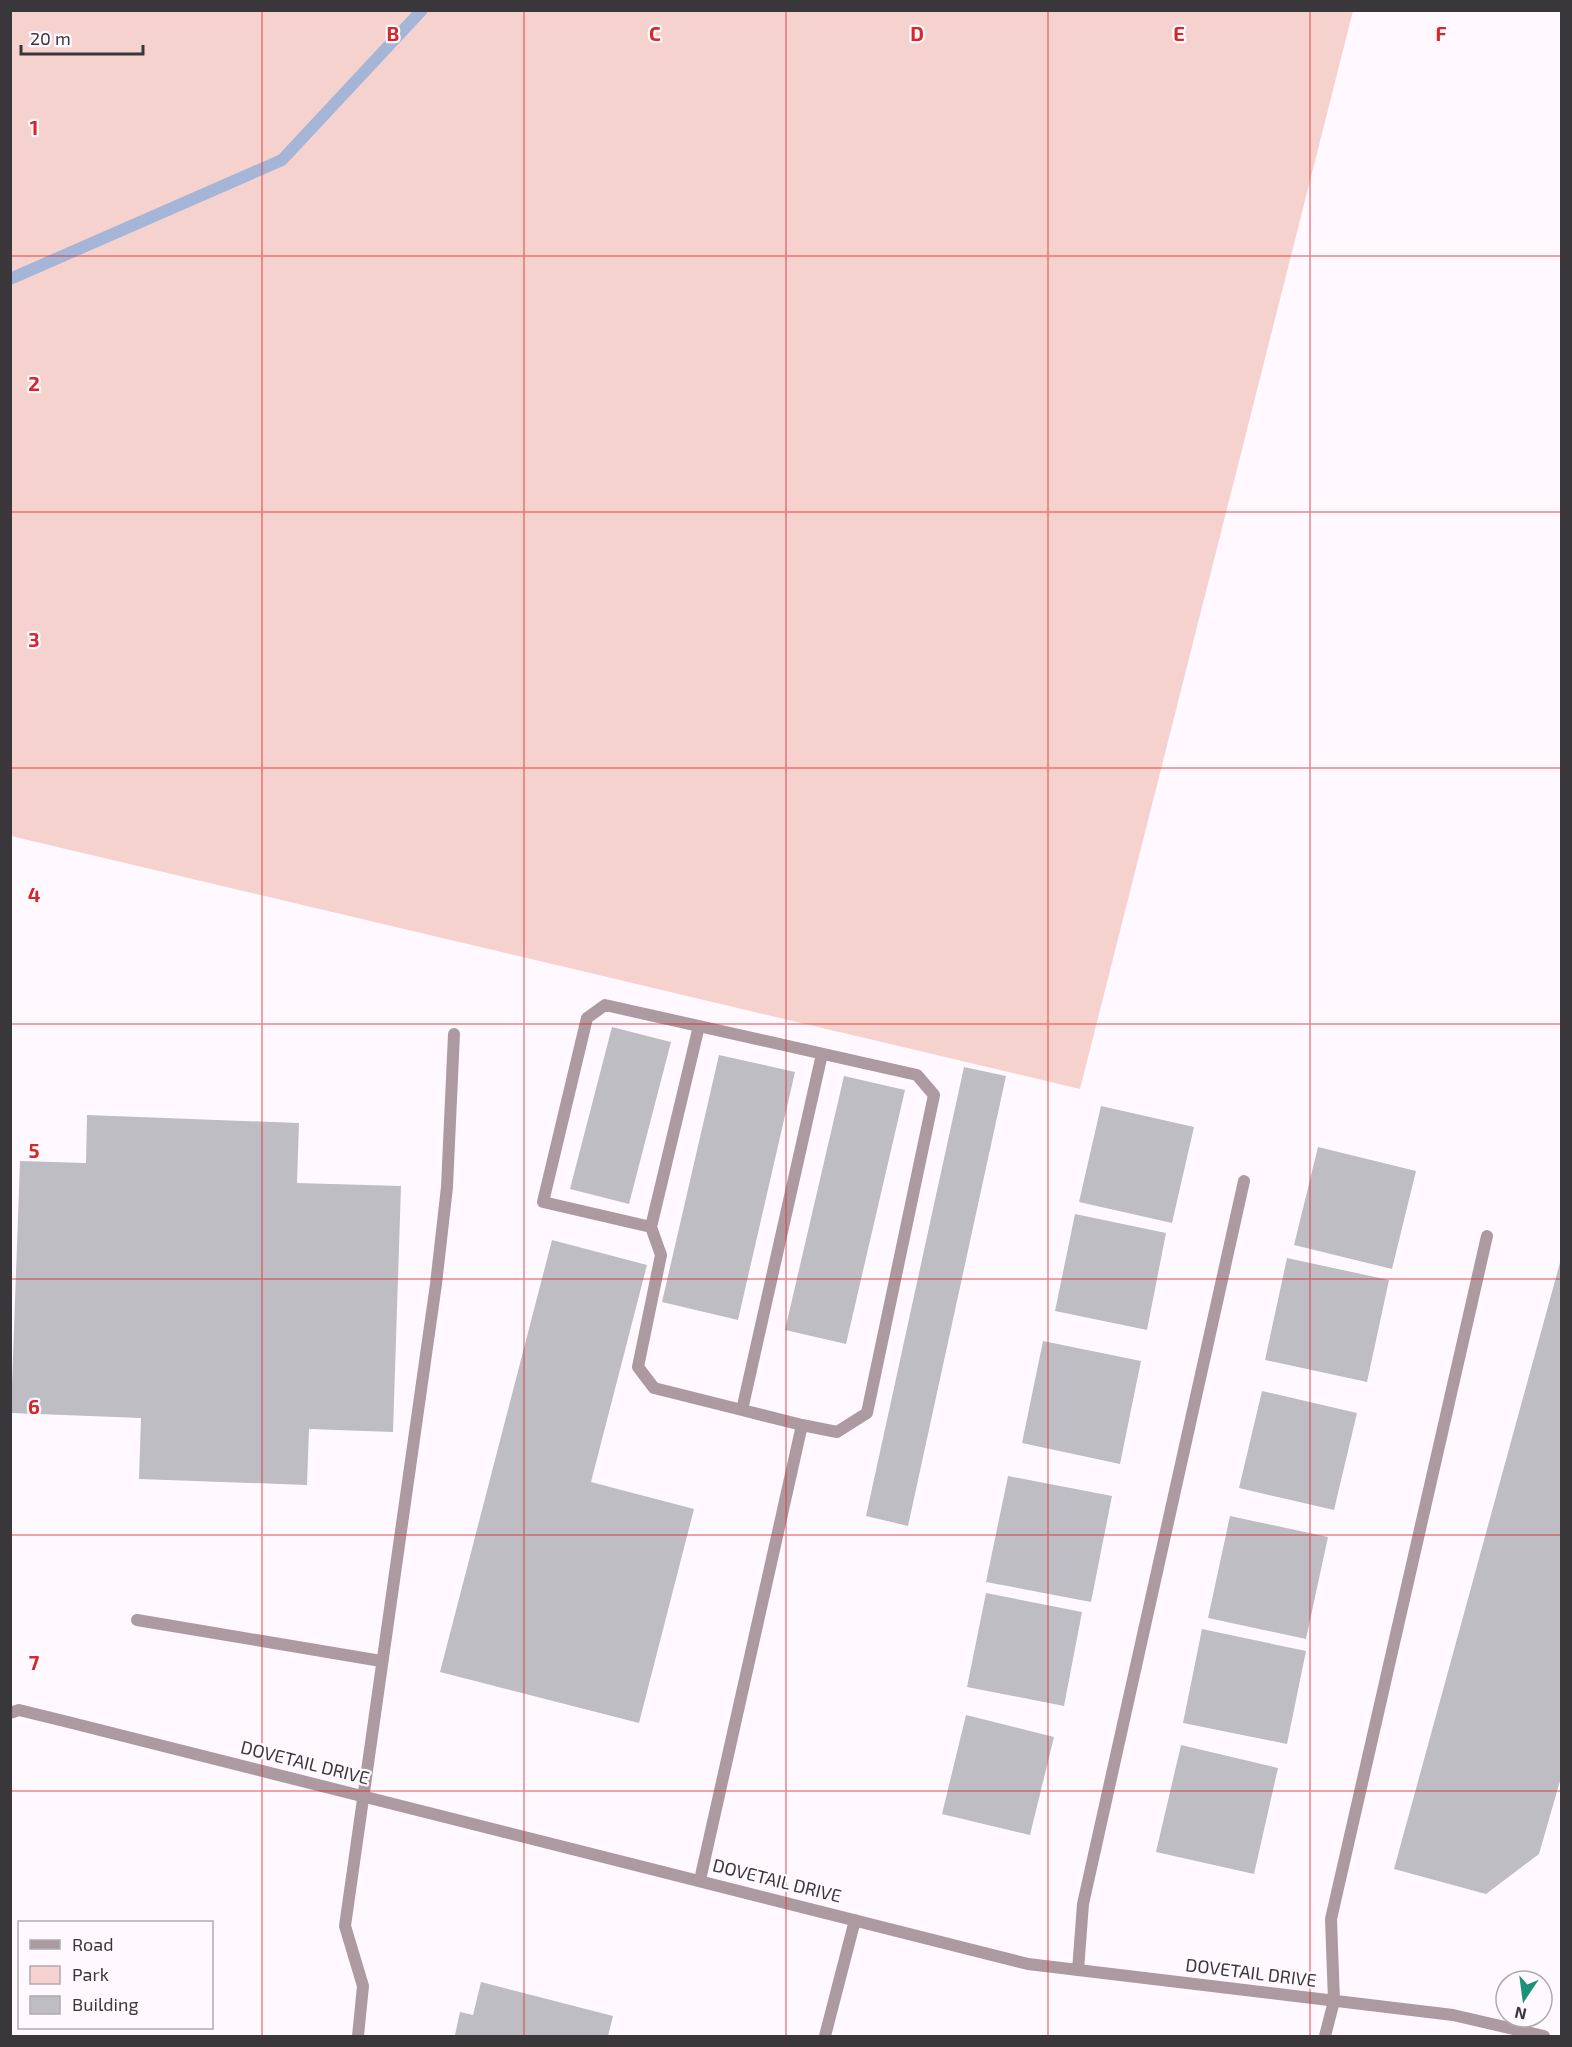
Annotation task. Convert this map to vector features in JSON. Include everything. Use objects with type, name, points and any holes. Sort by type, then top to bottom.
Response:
[{"type":"street","points":[[651,1227],[543,1202],[587,1018],[605,1005],[699,1026],[822,1054],[917,1075],[934,1095],[867,1413],[837,1432],[802,1425],[654,1388],[638,1367],[661,1255],[651,1227],[699,1026]]},
{"type":"street","points":[[358,2037],[363,1986],[345,1926],[436,1284],[447,1187],[454,1034]]},
{"type":"street","points":[[742,1410],[822,1054]]},
{"type":"street","points":[[1078,1970],[1083,1904],[1244,1181]]},
{"type":"street","points":[[1325,2037],[1334,2001],[1331,1919],[1487,1236]]},
{"type":"street","points":[[700,1880],[802,1425]]},
{"type":"street","points":[[137,1620],[381,1660]]},
{"type":"street","name":"DOVETAIL DRIVE","points":[[10,1713],[19,1710],[1028,1964],[1453,2015],[1544,2037]]},
{"type":"street","points":[[825,2037],[855,1920]]},
{"type":"green space","points":[[11,10],[1353,11],[1080,1089],[11,836]]},
{"type":"building","points":[[612,1027],[671,1042],[629,1204],[570,1189]]},
{"type":"building","points":[[719,1055],[795,1072],[738,1320],[662,1302]]},
{"type":"building","points":[[964,1067],[1006,1076],[908,1526],[866,1516]]},
{"type":"building","points":[[844,1076],[905,1090],[846,1344],[785,1330]]},
{"type":"building","points":[[1101,1106],[1194,1127],[1172,1223],[1079,1202]]},
{"type":"building","points":[[87,1115],[299,1123],[297,1183],[401,1186],[393,1432],[309,1429],[307,1485],[139,1479],[141,1418],[11,1413],[20,1161],[86,1163]]},
{"type":"building","points":[[1318,1147],[1416,1171],[1392,1269],[1294,1245]]},
{"type":"building","points":[[1075,1214],[1166,1233],[1147,1330],[1055,1311]]},
{"type":"building","points":[[552,1240],[647,1265],[591,1482],[694,1509],[639,1723],[440,1672]]},
{"type":"building","points":[[1287,1258],[1389,1280],[1367,1382],[1265,1360]]},
{"type":"building","points":[[1561,1259],[1562,1774],[1539,1854],[1486,1894],[1394,1869]]},
{"type":"building","points":[[1043,1341],[1141,1361],[1120,1464],[1022,1443]]},
{"type":"building","points":[[1262,1391],[1357,1413],[1334,1510],[1239,1488]]},
{"type":"building","points":[[1008,1476],[1112,1496],[1091,1602],[986,1582]]},
{"type":"building","points":[[1230,1516],[1328,1537],[1306,1639],[1208,1618]]},
{"type":"building","points":[[986,1593],[1082,1612],[1064,1706],[967,1687]]},
{"type":"building","points":[[1202,1629],[1306,1651],[1287,1744],[1183,1723]]},
{"type":"building","points":[[966,1715],[1054,1737],[1030,1835],[942,1814]]},
{"type":"building","points":[[1181,1745],[1278,1768],[1254,1874],[1156,1852]]},
{"type":"building","points":[[481,1982],[613,2016],[608,2036],[455,2035],[460,2012],[473,2015]]},
{"type":"waterway","points":[[10,279],[282,160],[422,10]]}]
